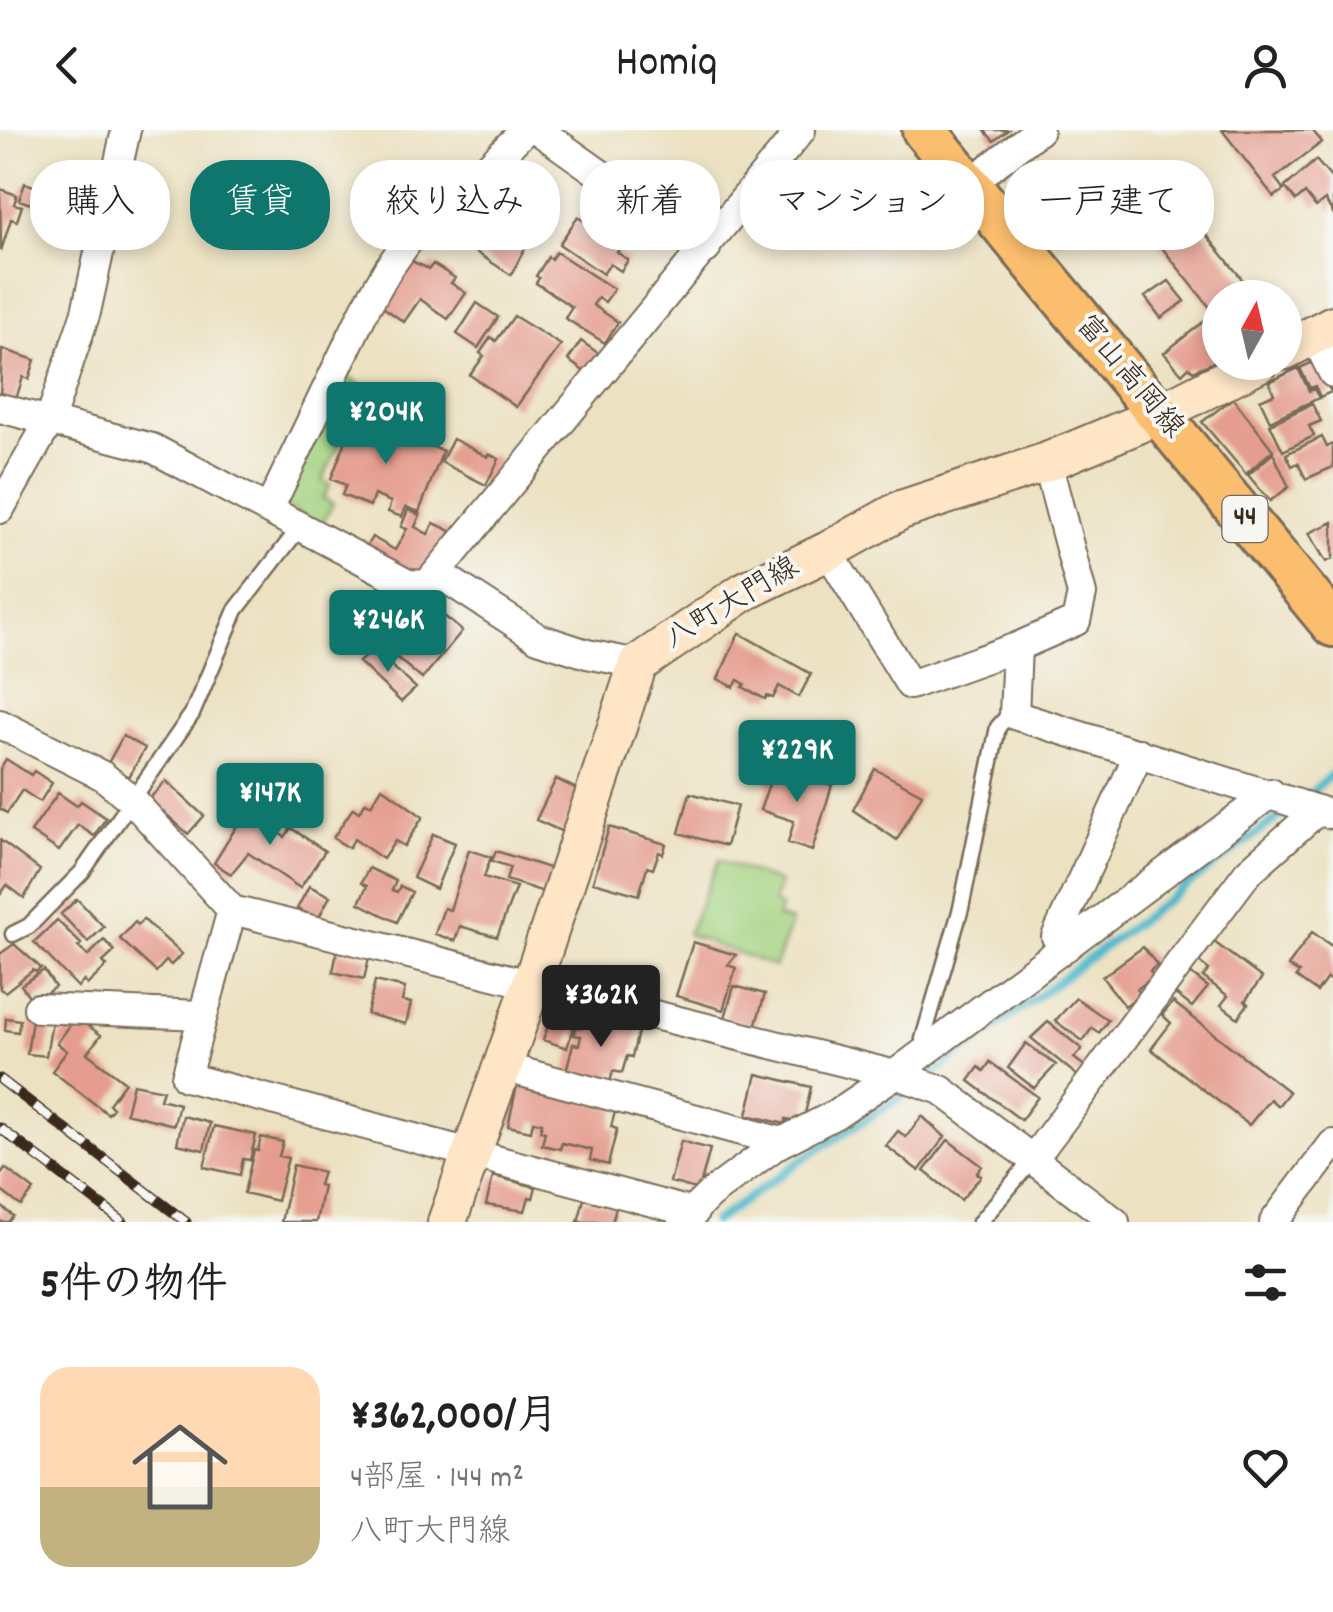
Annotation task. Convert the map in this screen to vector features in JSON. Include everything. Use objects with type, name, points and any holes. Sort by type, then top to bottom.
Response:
[{"type":"main road","name":"富山高岡線","points":[[924,130],[948,160]]},
{"type":"main road","name":"富山高岡線","points":[[984,203],[1333,625]]},
{"type":"main road","name":"八町大門線","points":[[446,1222],[474,1152],[638,664],[745,591],[901,510],[1047,462],[1224,380]]},
{"type":"street","points":[[0,509],[48,422],[86,312],[126,130]]},
{"type":"street","points":[[269,509],[364,309],[388,268],[412,234],[450,206],[525,130]]},
{"type":"street","points":[[538,130],[580,160]]},
{"type":"street","points":[[720,231],[801,130]]},
{"type":"street","points":[[984,172],[1039,130]]},
{"type":"street","points":[[0,408],[152,448],[408,584],[427,585],[705,250]]},
{"type":"street","points":[[1311,337],[1333,373]]},
{"type":"street","points":[[828,551],[910,685],[1017,647],[1076,621],[1082,594],[1047,462]]},
{"type":"street","points":[[439,574],[538,638],[586,654],[638,664]]},
{"type":"street","points":[[1017,647],[1014,715],[1303,805]]},
{"type":"street","points":[[0,724],[103,776],[132,800],[232,910],[899,1076],[941,1090],[1115,1222]]},
{"type":"street","points":[[1066,947],[1056,937],[1139,753]]},
{"type":"street","points":[[232,910],[186,1077],[474,1152],[688,1217],[708,1195],[782,1142],[899,1076],[927,1050],[1066,947],[1303,805]]},
{"type":"street","points":[[1033,1159],[1248,872],[1303,805]]},
{"type":"street","points":[[38,1008],[201,1014]]},
{"type":"street","points":[[503,1067],[782,1142]]},
{"type":"street","points":[[1274,1222],[1333,1144]]},
{"type":"lane","points":[[13,934],[29,926],[82,872],[192,714],[236,610],[302,526]]},
{"type":"lane","points":[[927,1050],[923,1039],[961,908],[998,727],[1014,715]]},
{"type":"lane","points":[[980,1222],[1033,1159]]},
{"type":"green space","points":[[345,376],[367,389],[322,480],[330,485],[323,498],[333,504],[321,525],[281,503]]},
{"type":"green space","points":[[719,860],[780,883],[773,903],[781,907],[777,917],[791,922],[775,967],[687,934]]},
{"type":"building","points":[[984,130],[1008,130],[994,141]]},
{"type":"building","points":[[1222,130],[1312,130],[1322,142],[1275,178],[1284,190],[1274,197]]},
{"type":"building","points":[[1316,160],[1333,180],[1333,213],[1325,200],[1316,207],[1305,193],[1296,201],[1285,187]]},
{"type":"building","points":[[25,183],[30,185],[30,204],[19,200]]},
{"type":"building","points":[[0,189],[17,195],[14,204],[22,206],[17,221],[11,219],[1,251]]},
{"type":"building","points":[[578,217],[580,250],[619,250],[628,260],[621,271],[610,264],[603,274],[560,243]]},
{"type":"building","points":[[1214,244],[1243,280],[1202,280],[1202,298],[1164,250],[1214,250]]},
{"type":"building","points":[[473,250],[524,250],[511,275]]},
{"type":"building","points":[[556,252],[614,289],[605,302],[598,298],[593,305],[618,322],[605,343],[565,318],[572,307],[536,283],[548,257],[551,259]]},
{"type":"building","points":[[407,259],[429,269],[433,264],[455,278],[451,283],[466,293],[448,319],[420,299],[404,322],[380,305]]},
{"type":"building","points":[[1169,281],[1185,301],[1161,318],[1145,297]]},
{"type":"building","points":[[477,303],[498,317],[478,348],[457,334]]},
{"type":"building","points":[[514,316],[561,345],[516,407],[470,375],[484,356],[480,353],[491,337],[496,341]]},
{"type":"building","points":[[1202,323],[1202,367],[1193,371],[1189,367],[1182,374],[1164,353]]},
{"type":"building","points":[[581,341],[602,356],[589,375],[568,360]]},
{"type":"building","points":[[2,349],[35,360],[29,379],[23,377],[15,402],[0,397]]},
{"type":"building","points":[[1315,361],[1331,392],[1320,397],[1315,386],[1310,388],[1302,367]]},
{"type":"building","points":[[1302,376],[1309,391],[1314,389],[1319,398],[1270,421],[1260,400],[1274,394],[1269,382],[1302,380]]},
{"type":"building","points":[[1233,398],[1273,450],[1246,474],[1202,422]]},
{"type":"building","points":[[1312,404],[1321,421],[1309,426],[1314,436],[1283,451],[1270,424]]},
{"type":"building","points":[[355,417],[443,451],[419,512],[406,507],[402,517],[388,512],[391,502],[374,495],[370,506],[342,495],[346,485],[331,479]]},
{"type":"building","points":[[1322,437],[1327,447],[1333,444],[1333,467],[1306,479],[1298,463],[1292,466],[1286,454]]},
{"type":"building","points":[[453,439],[499,459],[486,485],[441,462]]},
{"type":"building","points":[[1273,453],[1289,487],[1270,501],[1248,475]]},
{"type":"building","points":[[408,510],[420,515],[415,527],[428,534],[434,523],[451,531],[433,568],[416,575],[366,547],[372,537],[395,550],[407,529],[401,527]]},
{"type":"building","points":[[1333,522],[1333,559],[1326,562],[1309,533]]},
{"type":"building","points":[[423,598],[462,631],[422,679],[377,641],[392,622],[398,627]]},
{"type":"building","points":[[739,633],[811,674],[799,697],[779,686],[773,698],[765,699],[738,680],[734,687],[718,679]]},
{"type":"building","points":[[373,649],[416,688],[401,702],[359,662]]},
{"type":"building","points":[[123,736],[145,748],[129,777],[107,765]]},
{"type":"building","points":[[6,759],[52,783],[40,802],[22,790],[7,813],[0,809],[0,769]]},
{"type":"building","points":[[769,768],[832,785],[812,851],[788,843],[794,821],[760,810],[769,784],[765,782]]},
{"type":"building","points":[[875,769],[922,794],[897,840],[853,810]]},
{"type":"building","points":[[556,779],[581,791],[563,832],[536,820]]},
{"type":"building","points":[[166,781],[204,816],[188,834],[149,799]]},
{"type":"building","points":[[382,787],[423,817],[404,846],[395,841],[383,859],[354,839],[349,848],[333,838],[353,808],[359,812],[366,802],[371,805]]},
{"type":"building","points":[[58,793],[77,806],[81,801],[106,818],[94,836],[78,825],[59,851],[31,832]]},
{"type":"building","points":[[690,793],[737,806],[726,846],[679,833]]},
{"type":"building","points":[[249,806],[281,823],[276,831],[285,837],[291,828],[325,851],[300,888],[248,853],[231,874],[214,863]]},
{"type":"building","points":[[609,827],[666,844],[653,869],[647,867],[639,895],[593,882]]},
{"type":"building","points":[[433,834],[455,843],[436,889],[413,878]]},
{"type":"building","points":[[0,840],[40,870],[24,898],[7,885],[0,895]]},
{"type":"building","points":[[469,850],[491,857],[484,877],[516,887],[497,937],[460,926],[455,941],[435,934],[444,908],[450,910]]},
{"type":"building","points":[[496,851],[555,870],[547,893],[506,880],[510,867],[492,861]]},
{"type":"building","points":[[369,868],[396,881],[392,890],[397,892],[400,886],[412,892],[397,922],[359,903],[367,886],[361,883]]},
{"type":"building","points":[[309,886],[330,896],[318,919],[297,909]]},
{"type":"building","points":[[77,899],[104,927],[88,942],[61,914]]},
{"type":"building","points":[[143,919],[182,954],[171,965],[166,961],[156,972],[120,939]]},
{"type":"building","points":[[57,920],[88,956],[104,940],[115,951],[103,962],[107,966],[87,985],[84,981],[78,987],[34,942]]},
{"type":"building","points":[[1312,932],[1333,947],[1333,982],[1327,978],[1317,992],[1288,966]]},
{"type":"building","points":[[693,942],[736,955],[728,965],[736,968],[723,1010],[676,996]]},
{"type":"building","points":[[1214,942],[1262,978],[1238,1018],[1221,1005],[1228,996],[1203,977],[1209,970],[1199,962]]},
{"type":"building","points":[[14,944],[41,968],[5,992],[0,989],[0,954]]},
{"type":"building","points":[[1143,947],[1157,965],[1150,971],[1154,977],[1137,989],[1141,994],[1125,1006],[1102,977]]},
{"type":"building","points":[[337,951],[369,958],[364,979],[333,972]]},
{"type":"building","points":[[44,970],[55,987],[33,1002],[21,985]]},
{"type":"building","points":[[1190,973],[1208,987],[1192,1007],[1174,993]]},
{"type":"building","points":[[375,981],[405,988],[402,1001],[411,1003],[406,1024],[367,1014]]},
{"type":"building","points":[[734,986],[765,994],[755,1027],[725,1018]]},
{"type":"building","points":[[1076,998],[1108,1020],[1099,1033],[1092,1028],[1083,1041],[1055,1021]]},
{"type":"building","points":[[1173,1002],[1289,1092],[1278,1106],[1270,1099],[1249,1125],[1151,1049],[1171,1023],[1162,1015]]},
{"type":"building","points":[[554,1009],[577,1017],[567,1048],[543,1040]]},
{"type":"building","points":[[585,1014],[639,1028],[632,1057],[627,1056],[622,1073],[613,1071],[609,1086],[565,1075],[573,1044],[579,1045],[581,1036],[574,1035],[576,1027],[582,1028]]},
{"type":"building","points":[[76,1017],[101,1035],[87,1053],[125,1082],[109,1104],[113,1108],[108,1114],[52,1071],[67,1051],[57,1043]]},
{"type":"building","points":[[6,1018],[20,1020],[18,1032],[5,1030]]},
{"type":"building","points":[[32,1019],[52,1022],[46,1056],[27,1054]]},
{"type":"building","points":[[1048,1022],[1082,1049],[1074,1058],[1086,1067],[1079,1077],[1031,1038]]},
{"type":"building","points":[[1026,1043],[1056,1065],[1034,1088],[1008,1068]]},
{"type":"building","points":[[990,1062],[1038,1097],[1021,1120],[969,1081],[979,1067],[984,1071]]},
{"type":"building","points":[[757,1074],[811,1087],[803,1123],[786,1119],[785,1124],[747,1115]]},
{"type":"building","points":[[518,1081],[616,1108],[611,1127],[617,1129],[608,1165],[590,1160],[592,1150],[562,1143],[560,1149],[542,1145],[542,1123],[533,1121],[531,1131],[508,1126]]},
{"type":"building","points":[[133,1084],[163,1090],[160,1099],[179,1104],[174,1125],[126,1113]]},
{"type":"building","points":[[183,1116],[210,1123],[204,1150],[177,1144]]},
{"type":"building","points":[[922,1116],[945,1137],[919,1171],[886,1146],[898,1131],[906,1137]]},
{"type":"building","points":[[214,1126],[256,1135],[250,1160],[243,1159],[240,1175],[204,1167]]},
{"type":"building","points":[[261,1137],[283,1142],[279,1156],[288,1158],[277,1201],[244,1193]]},
{"type":"building","points":[[948,1140],[982,1166],[977,1173],[981,1176],[961,1200],[924,1171]]},
{"type":"building","points":[[681,1141],[710,1149],[699,1190],[670,1182]]},
{"type":"building","points":[[293,1165],[323,1172],[316,1222],[281,1222]]},
{"type":"building","points":[[5,1168],[34,1190],[21,1206],[0,1190],[0,1175]]},
{"type":"building","points":[[493,1176],[536,1187],[525,1211],[486,1205]]},
{"type":"building","points":[[584,1199],[616,1207],[612,1222],[578,1222]]},
{"type":"building","points":[[0,1205],[13,1216],[8,1222],[0,1222]]},
{"type":"waterway","points":[[1306,797],[1333,773]]},
{"type":"waterway","points":[[929,1077],[1291,808]]},
{"type":"waterway","points":[[714,1222],[806,1157],[914,1089]]},
{"type":"railway","points":[[0,1079],[186,1222]]},
{"type":"railway","points":[[0,1128],[123,1222]]}]
